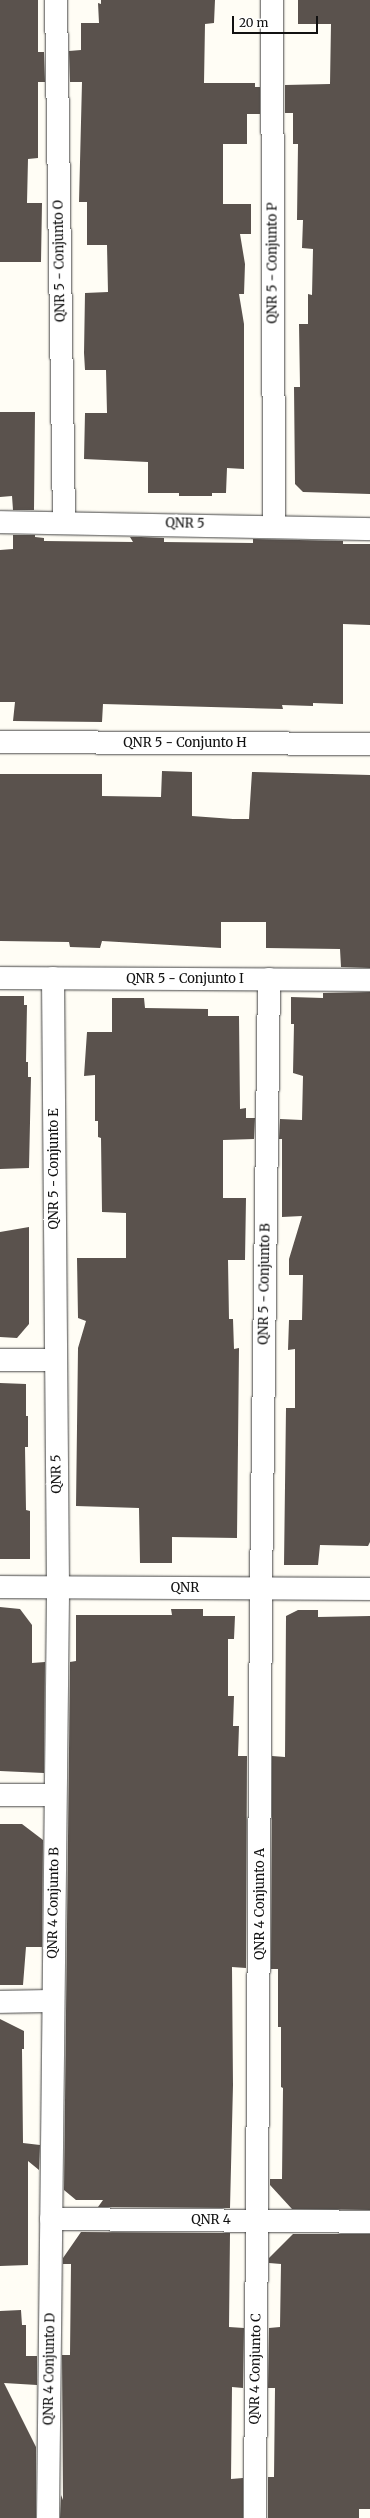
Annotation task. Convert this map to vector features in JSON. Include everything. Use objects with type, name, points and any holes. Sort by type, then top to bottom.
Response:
[{"type":"street","name":"QNR 5 - Conjunto O","points":[[56,0],[64,522]]},
{"type":"street","name":"QNR 5 - Conjunto P","points":[[272,0],[274,526]]},
{"type":"street","name":"QNR 5","points":[[0,522],[64,522],[370,529]]},
{"type":"street","name":"QNR 5 - Conjunto H","points":[[0,742],[370,744]]},
{"type":"street","name":"QNR 5 - Conjunto I","points":[[0,978],[370,980]]},
{"type":"street","name":"QNR 5 - Conjunto E","points":[[53,978],[56,1360]]},
{"type":"street","name":"QNR 5 - Conjunto B","points":[[261,1588],[269,979]]},
{"type":"street","points":[[0,1360],[56,1360]]},
{"type":"street","name":"QNR 5","points":[[56,1360],[58,1587]]},
{"type":"street","name":"QNR","points":[[0,1587],[370,1589]]},
{"type":"street","name":"QNR 4 Conjunto B","points":[[51,2219],[58,1587]]},
{"type":"street","name":"QNR 4 Conjunto A","points":[[258,2220],[261,1588]]},
{"type":"street","points":[[0,1795],[55,1795]]},
{"type":"street","points":[[0,2002],[53,2002]]},
{"type":"street","name":"QNR 4","points":[[51,2219],[370,2222]]},
{"type":"street","name":"QNR 4 Conjunto D","points":[[48,2518],[51,2219]]},
{"type":"street","name":"QNR 4 Conjunto C","points":[[254,2518],[258,2220]]},
{"type":"building","points":[[0,0],[38,0],[38,52],[44,52],[45,82],[38,82],[38,158],[28,159],[27,203],[42,203],[41,262],[0,262]]},
{"type":"building","points":[[101,0],[215,0],[214,23],[205,24],[204,83],[255,83],[255,87],[260,87],[260,114],[247,114],[247,144],[223,144],[223,204],[251,204],[251,234],[240,234],[245,264],[244,294],[239,294],[244,324],[244,469],[227,468],[226,493],[212,493],[212,496],[179,496],[179,493],[148,493],[148,462],[84,459],[85,413],[107,413],[106,370],[85,370],[84,353],[85,293],[108,292],[107,245],[87,245],[87,202],[79,202],[82,82],[70,82],[69,51],[81,50],[81,23],[99,23],[98,3],[101,4]]},
{"type":"building","points":[[298,0],[370,0],[370,494],[303,492],[295,484],[294,387],[300,387],[299,324],[308,324],[308,294],[312,295],[313,249],[302,248],[303,220],[297,220],[298,144],[293,144],[293,113],[285,113],[285,85],[330,84],[331,24],[298,24]]},
{"type":"building","points":[[0,412],[35,412],[34,510],[13,510],[12,496],[0,497]]},
{"type":"building","points":[[13,535],[35,535],[35,537],[44,538],[44,541],[133,542],[130,537],[141,537],[164,538],[164,542],[253,543],[253,539],[343,541],[343,544],[370,544],[370,625],[343,624],[343,704],[313,703],[313,706],[282,705],[283,709],[103,704],[102,722],[13,721],[15,702],[0,702],[0,550],[13,549]]},
{"type":"building","points":[[162,771],[192,772],[192,816],[233,819],[249,819],[252,772],[370,775],[370,968],[341,967],[340,949],[266,948],[266,922],[221,922],[221,948],[102,941],[100,948],[70,947],[69,942],[0,941],[0,774],[102,774],[102,796],[161,797]]},
{"type":"building","points":[[370,992],[370,1542],[368,1546],[320,1545],[318,1565],[284,1565],[286,1408],[295,1408],[295,1349],[288,1350],[289,1320],[302,1320],[303,1275],[289,1275],[289,1259],[302,1216],[282,1217],[282,1139],[279,1139],[280,1119],[302,1120],[303,1076],[293,1073],[294,1024],[291,1024],[291,997],[323,998],[323,993]]},
{"type":"building","points":[[0,996],[24,996],[24,1005],[27,1005],[26,1062],[28,1062],[28,1077],[31,1077],[29,1168],[0,1169]]},
{"type":"building","points":[[112,998],[144,998],[145,1008],[208,1009],[208,1016],[239,1016],[240,1109],[246,1108],[246,1118],[255,1118],[254,1139],[223,1140],[223,1198],[246,1198],[245,1260],[228,1260],[229,1319],[233,1319],[234,1349],[239,1348],[237,1538],[172,1537],[172,1563],[140,1563],[139,1508],[76,1506],[78,1348],[86,1321],[78,1318],[77,1258],[126,1258],[126,1213],[102,1212],[101,1138],[98,1137],[98,1121],[95,1121],[95,1075],[84,1076],[87,1032],[112,1032]]},
{"type":"building","points":[[29,1227],[29,1324],[17,1338],[0,1337],[0,1232]]},
{"type":"building","points":[[0,1383],[26,1384],[28,1447],[25,1447],[26,1510],[30,1511],[30,1559],[0,1559]]},
{"type":"building","points":[[0,1607],[20,1609],[32,1625],[32,1663],[45,1662],[44,1773],[0,1771]]},
{"type":"building","points":[[171,1609],[203,1609],[203,1616],[235,1616],[234,1639],[228,1639],[228,1696],[234,1696],[233,1726],[239,1726],[238,1756],[247,1756],[246,1968],[232,1967],[233,2085],[230,2208],[98,2207],[103,2200],[76,2200],[64,2190],[70,1662],[76,1661],[76,1615],[172,1615]]},
{"type":"building","points":[[298,1610],[318,1610],[318,1617],[370,1616],[370,2210],[292,2209],[270,2185],[270,2179],[282,2179],[283,2088],[281,2087],[281,2027],[278,2027],[278,1969],[271,1969],[272,1756],[285,1757],[286,1616]]},
{"type":"building","points":[[0,1824],[22,1824],[43,1840],[42,1947],[26,1947],[23,1985],[0,1985]]},
{"type":"building","points":[[0,2019],[24,2031],[24,2049],[22,2049],[23,2143],[40,2145],[39,2170],[28,2161],[28,2265],[0,2266]]},
{"type":"building","points":[[81,2232],[230,2233],[229,2327],[244,2328],[243,2388],[232,2387],[231,2479],[243,2478],[243,2518],[60,2518],[61,2495],[63,2500],[62,2355],[70,2355],[71,2264],[63,2264],[63,2258]]},
{"type":"building","points":[[293,2234],[370,2234],[370,2509],[359,2509],[359,2518],[268,2518],[268,2477],[274,2477],[275,2388],[268,2388],[269,2328],[280,2327],[281,2264],[269,2263],[269,2258]]},
{"type":"building","points":[[21,2310],[22,2325],[26,2325],[26,2356],[37,2356],[37,2385],[4,2383],[36,2447],[36,2518],[0,2518],[0,2311]]}]
